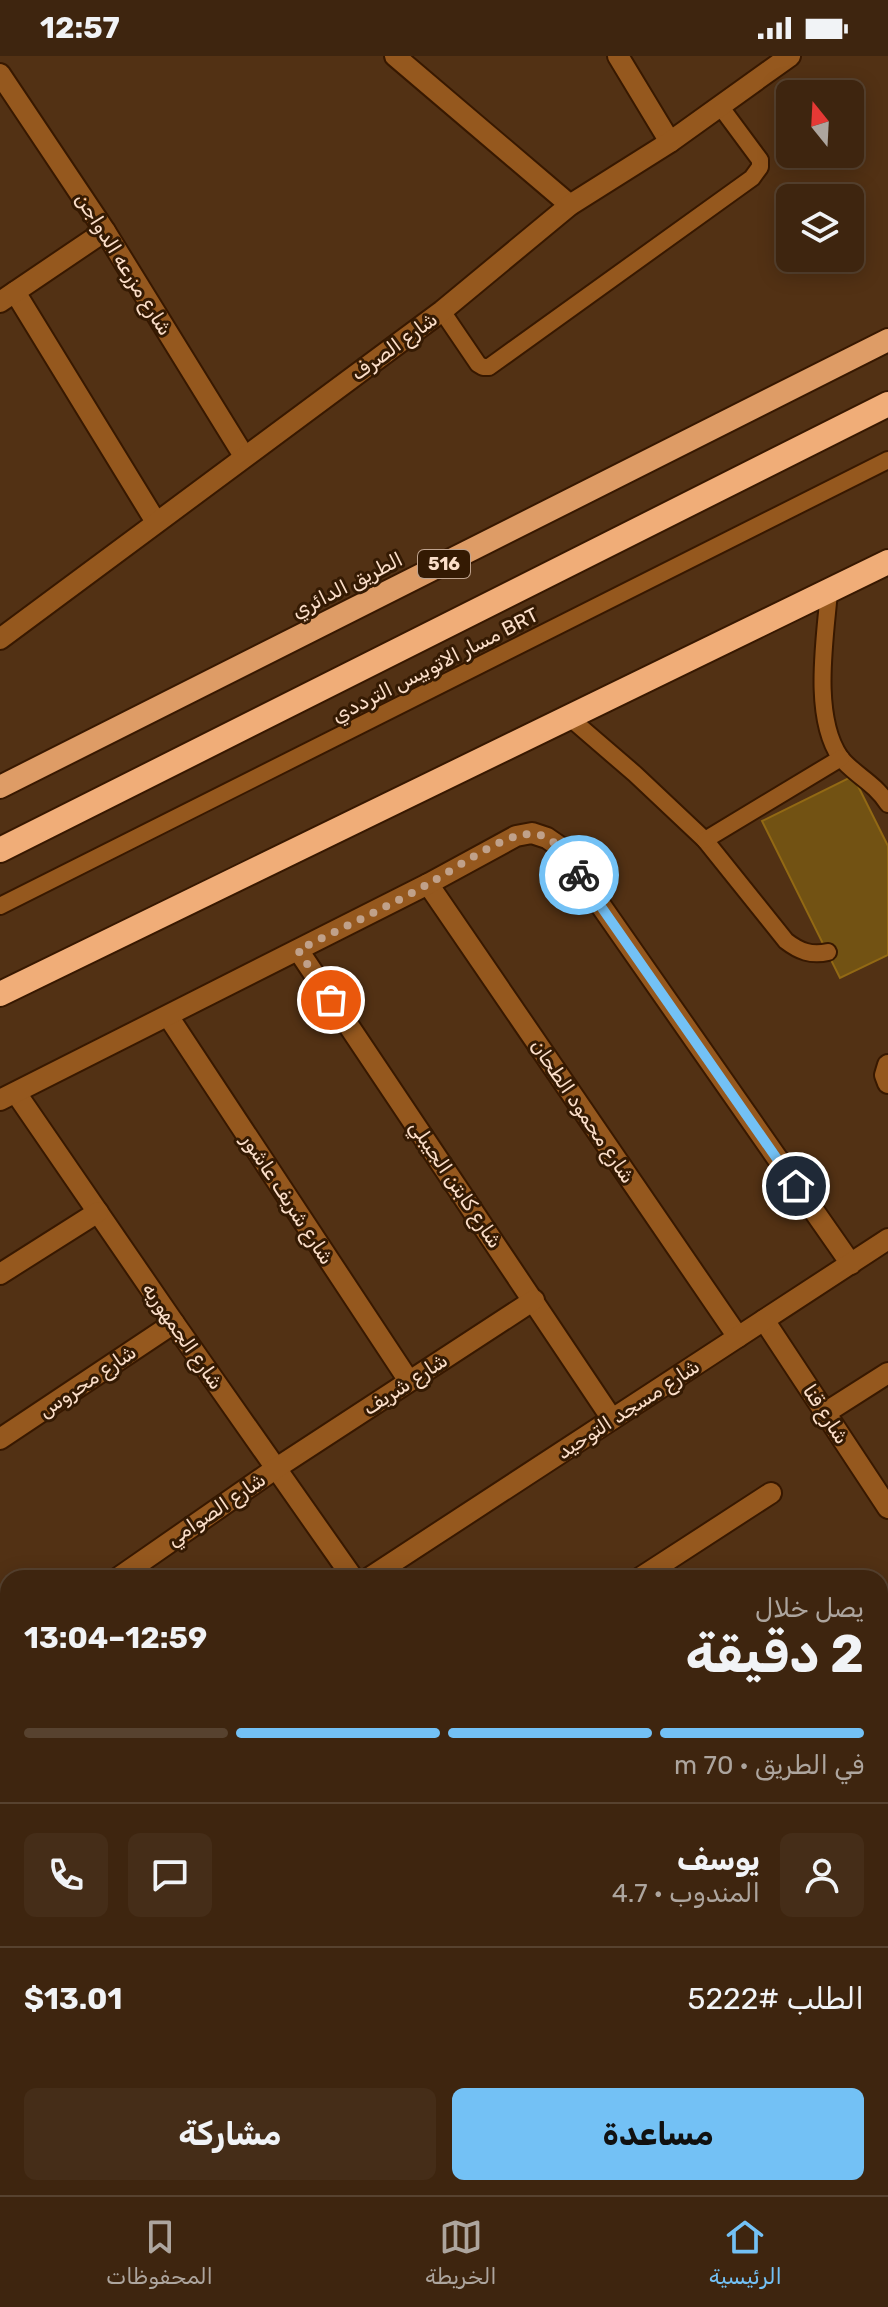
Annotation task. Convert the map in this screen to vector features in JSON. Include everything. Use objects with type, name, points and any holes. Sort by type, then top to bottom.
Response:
[{"type":"highway","name":"الطريق الدائري","points":[[0,787],[888,340]]},
{"type":"highway","points":[[0,850],[888,404]]},
{"type":"highway","points":[[0,994],[888,562]]},
{"type":"street","points":[[395,56],[570,205]]},
{"type":"street","points":[[618,56],[670,142]]},
{"type":"street","name":"شارع الصرف","points":[[0,639],[442,311],[570,205],[670,142],[790,56]]},
{"type":"street","name":"شارع مزرعه الدواجن","points":[[0,74],[105,231],[244,456]]},
{"type":"street","points":[[0,114],[18,102]]},
{"type":"street","points":[[105,231],[8,297],[156,522]]},
{"type":"street","points":[[8,1097],[428,884],[502,842],[532,833],[560,847],[851,1264]]},
{"type":"street","name":"شارع محمود الطحان","points":[[428,884],[738,1337]]},
{"type":"street","name":"شارع كابتن الجيبلي","points":[[298,950],[612,1419]]},
{"type":"street","name":"شارع شريف عاشور","points":[[168,1016],[409,1381]]},
{"type":"street","points":[[888,1065],[885,1075],[888,1083]]},
{"type":"street","name":"شارع الجمهوريه","points":[[8,1097],[98,1212],[347,1570]]},
{"type":"street","points":[[0,1274],[98,1212]]},
{"type":"street","name":"شارع مسجد التوحيد","points":[[381,1570],[888,1239]]},
{"type":"street","name":"شارع شريف","points":[[275,1469],[534,1300]]},
{"type":"street","name":"شارع قنا","points":[[764,1320],[888,1508]]},
{"type":"street","name":"شارع محروس","points":[[0,1439],[174,1323]]},
{"type":"street","points":[[825,1413],[888,1373]]},
{"type":"street","name":"شارع الصوامي","points":[[130,1570],[275,1469]]},
{"type":"street","points":[[652,1570],[771,1493]]},
{"type":"lane","points":[[442,311],[478,364],[489,367],[752,178],[760,167],[760,160],[720,106]]},
{"type":"lane","name":"مسار الاتوبيس الترددي BRT","points":[[0,906],[888,460]]},
{"type":"lane","points":[[829,592],[823,696],[832,740],[841,758],[876,788],[888,804]]},
{"type":"lane","points":[[570,718],[705,840],[786,941],[808,953],[828,952]]},
{"type":"lane","points":[[705,840],[841,758]]},
{"type":"building","points":[[853,776],[888,846],[888,955],[840,978],[762,821]]},
{"type":"way so far","points":[[331,1000],[298,950],[428,884],[502,842],[532,833],[547,838],[560,847],[579,875]]},
{"type":"route","points":[[579,875],[796,1186]]}]
